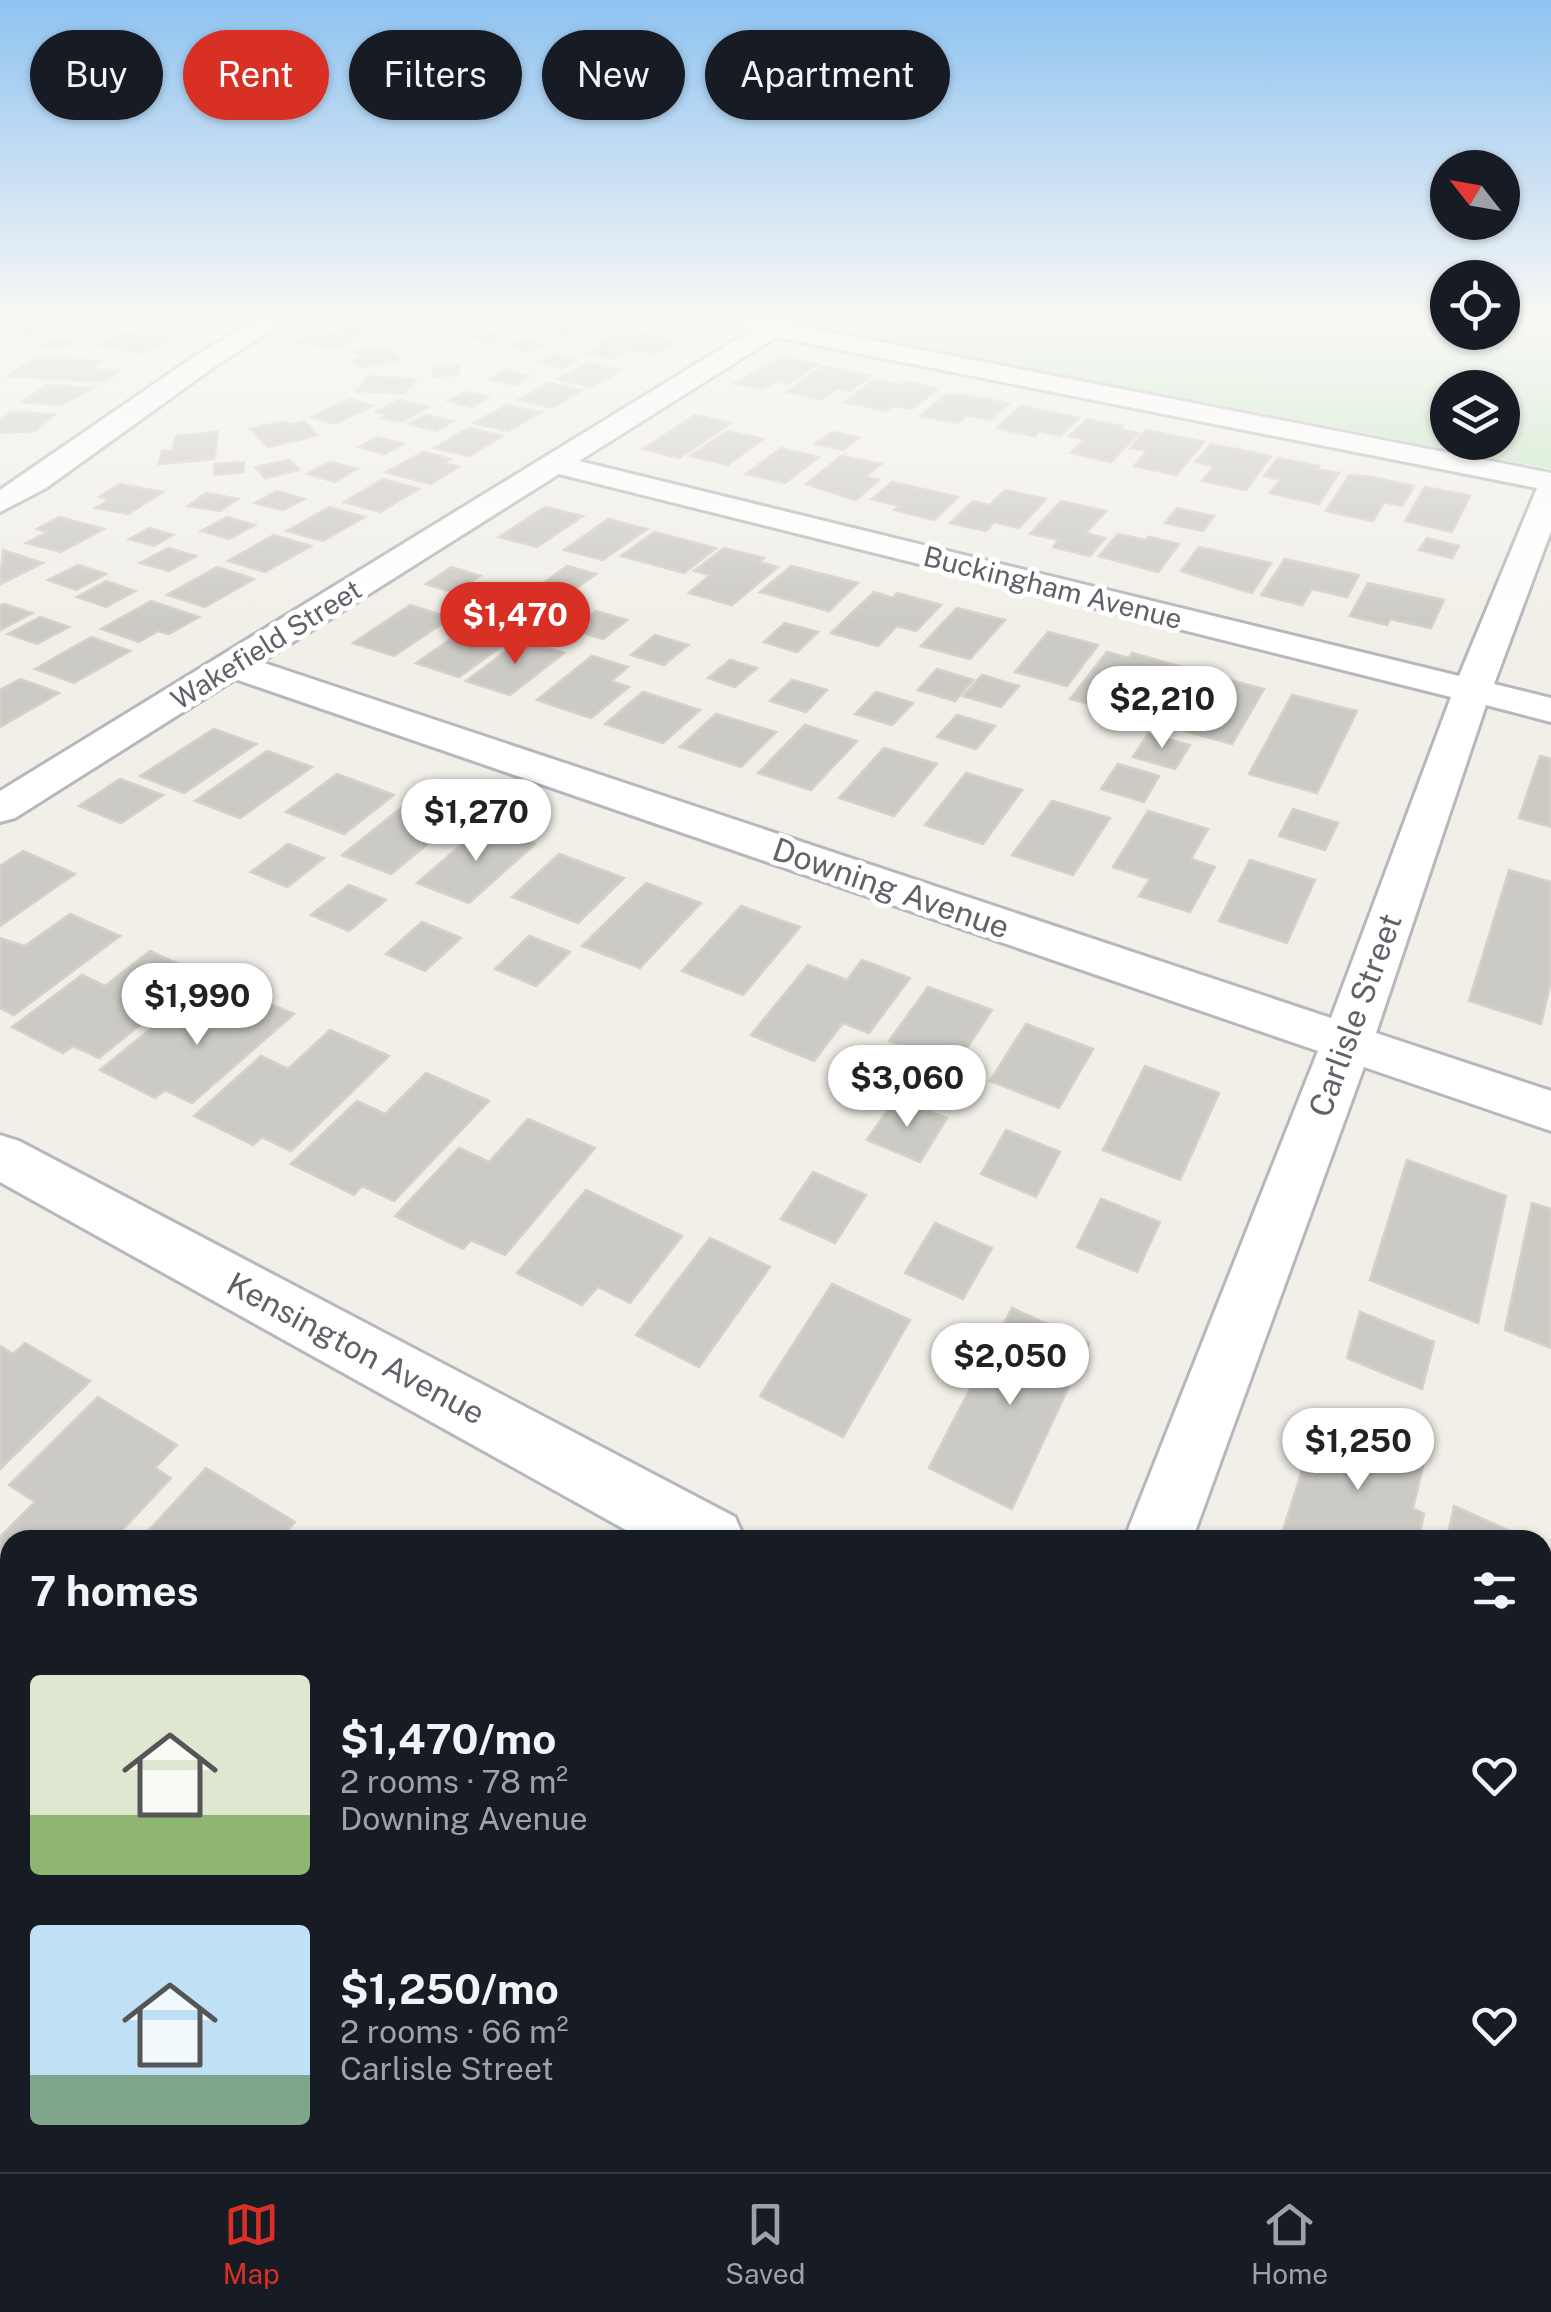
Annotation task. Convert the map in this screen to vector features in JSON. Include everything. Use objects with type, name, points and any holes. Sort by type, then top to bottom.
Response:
[{"type":"street","points":[[0,503],[70,462],[124,420]]},
{"type":"street","name":"Wakefield Street","points":[[0,809],[626,420]]},
{"type":"street","points":[[1250,420],[1551,482]]},
{"type":"street","name":"Buckingham Avenue","points":[[556,464],[1551,710]]},
{"type":"street","name":"Carlisle Street","points":[[1162,1530],[1347,1043],[1472,691],[1551,490]]},
{"type":"street","name":"Downing Avenue","points":[[232,665],[1551,1112]]},
{"type":"street","name":"Kensington Avenue","points":[[0,1156],[693,1530]]},
{"type":"green space","points":[[1299,420],[1430,420],[1430,446]]},
{"type":"green space","points":[[1520,420],[1551,420],[1551,469],[1504,460],[1520,460]]},
{"type":"building","points":[[48,420],[35,431],[0,433],[0,421]]},
{"type":"building","points":[[416,420],[453,421],[436,431],[409,424]]},
{"type":"building","points":[[479,420],[526,420],[508,431],[474,423]]},
{"type":"building","points":[[687,420],[731,423],[679,458],[643,449]]},
{"type":"building","points":[[1005,420],[1077,420],[1060,436],[1039,431],[1035,436],[997,428]]},
{"type":"building","points":[[1086,420],[1139,433],[1111,462],[1071,453],[1084,439],[1069,436]]},
{"type":"building","points":[[285,421],[289,425],[304,421],[318,435],[268,447],[250,429]]},
{"type":"building","points":[[469,428],[503,436],[469,456],[434,448]]},
{"type":"building","points":[[1146,430],[1204,442],[1176,475],[1134,466],[1147,451],[1130,448]]},
{"type":"building","points":[[727,431],[763,439],[728,465],[690,456]]},
{"type":"building","points":[[218,432],[214,459],[159,464],[162,451],[173,450],[176,436]]},
{"type":"building","points":[[832,432],[859,438],[843,450],[815,444]]},
{"type":"building","points":[[377,437],[404,444],[385,454],[359,447]]},
{"type":"building","points":[[1211,444],[1271,456],[1246,490],[1202,481],[1214,466],[1195,462]]},
{"type":"building","points":[[781,448],[819,457],[785,483],[746,474]]},
{"type":"building","points":[[423,452],[451,459],[444,463],[459,467],[430,484],[386,472]]},
{"type":"building","points":[[841,456],[881,464],[865,477],[879,480],[856,500],[806,484]]},
{"type":"building","points":[[1278,458],[1339,473],[1319,504],[1270,493],[1280,480],[1264,476]]},
{"type":"building","points":[[289,460],[299,470],[265,478],[255,467]]},
{"type":"building","points":[[244,462],[243,472],[214,475],[215,464]]},
{"type":"building","points":[[330,462],[357,469],[335,482],[307,474]]},
{"type":"building","points":[[1349,475],[1414,486],[1402,506],[1384,502],[1373,521],[1326,511]]},
{"type":"building","points":[[383,479],[419,489],[380,512],[344,502]]},
{"type":"building","points":[[892,482],[958,497],[934,520],[894,510],[899,506],[872,499]]},
{"type":"building","points":[[119,484],[163,492],[128,514],[95,508],[111,499],[99,497]]},
{"type":"building","points":[[1425,487],[1470,496],[1452,532],[1405,521]]},
{"type":"building","points":[[1005,490],[1046,499],[1019,528],[994,522],[986,531],[950,523],[973,501],[990,505]]},
{"type":"building","points":[[277,491],[304,499],[283,510],[255,503]]},
{"type":"building","points":[[206,493],[238,499],[220,511],[188,506]]},
{"type":"building","points":[[1061,501],[1106,511],[1086,533],[1105,538],[1090,556],[1053,547],[1059,540],[1030,534]]},
{"type":"building","points":[[329,507],[365,517],[323,541],[287,531]]},
{"type":"building","points":[[545,507],[583,516],[537,547],[499,537]]},
{"type":"building","points":[[1177,508],[1214,516],[1203,531],[1165,523]]},
{"type":"building","points":[[59,517],[104,529],[61,552],[26,543],[47,532],[37,529]]},
{"type":"building","points":[[227,517],[255,525],[229,539],[201,531]]},
{"type":"building","points":[[608,519],[647,529],[603,560],[564,550]]},
{"type":"building","points":[[149,528],[173,535],[154,546],[129,539]]},
{"type":"building","points":[[654,532],[716,548],[684,573],[621,556]]},
{"type":"building","points":[[1118,534],[1179,544],[1158,572],[1099,556]]},
{"type":"building","points":[[274,535],[311,546],[265,572],[228,561]]},
{"type":"building","points":[[1427,538],[1459,546],[1452,558],[1419,550]]},
{"type":"building","points":[[1199,547],[1271,563],[1252,593],[1181,571]]},
{"type":"building","points":[[168,548],[196,556],[169,571],[140,563]]},
{"type":"building","points":[[724,548],[764,558],[759,562],[778,567],[732,605],[689,593],[710,575],[694,571]]},
{"type":"building","points":[[3,550],[43,563],[0,584]]},
{"type":"building","points":[[1285,559],[1359,575],[1347,597],[1312,589],[1302,605],[1261,595]]},
{"type":"building","points":[[78,565],[106,574],[76,590],[48,580]]},
{"type":"building","points":[[567,566],[596,574],[573,591],[543,583]]},
{"type":"building","points":[[791,566],[858,583],[829,611],[760,592]]},
{"type":"building","points":[[217,567],[254,579],[205,607],[167,595]]},
{"type":"building","points":[[451,567],[480,576],[454,593],[426,584]]},
{"type":"building","points":[[106,581],[135,591],[106,607],[77,597]]},
{"type":"building","points":[[1368,583],[1444,600],[1431,628],[1390,619],[1387,625],[1350,616]]},
{"type":"building","points":[[511,588],[534,595],[510,611],[487,604]]},
{"type":"building","points":[[874,592],[893,598],[897,593],[941,605],[916,631],[897,626],[878,646],[831,633]]},
{"type":"building","points":[[151,601],[199,617],[169,634],[158,631],[139,642],[101,629]]},
{"type":"building","points":[[410,605],[451,618],[394,656],[353,643]]},
{"type":"building","points":[[0,606],[32,613],[0,630]]},
{"type":"building","points":[[957,608],[1005,620],[970,659],[921,646]]},
{"type":"building","points":[[596,611],[627,620],[603,639],[571,629]]},
{"type":"building","points":[[40,617],[69,627],[37,644],[8,634]]},
{"type":"building","points":[[785,623],[818,632],[797,652],[764,642]]},
{"type":"building","points":[[472,624],[514,637],[459,677],[416,663]]},
{"type":"building","points":[[1048,632],[1098,645],[1067,686],[1015,672]]},
{"type":"building","points":[[655,635],[688,645],[664,665],[631,655]]},
{"type":"building","points":[[91,637],[130,651],[74,683],[35,669]]},
{"type":"building","points":[[521,640],[564,653],[510,695],[466,681]]},
{"type":"building","points":[[1107,652],[1129,658],[1132,653],[1182,667],[1161,696],[1136,689],[1120,712],[1070,699]]},
{"type":"building","points":[[592,656],[628,667],[611,681],[629,687],[591,718],[537,700]]},
{"type":"building","points":[[730,660],[757,668],[735,687],[708,678]]},
{"type":"building","points":[[937,669],[973,680],[955,701],[918,690]]},
{"type":"building","points":[[982,675],[1019,686],[1001,707],[963,696]]},
{"type":"building","points":[[1215,676],[1264,689],[1232,744],[1170,727],[1195,690],[1205,693]]},
{"type":"building","points":[[20,679],[59,693],[0,727],[0,690]]},
{"type":"building","points":[[792,680],[827,690],[806,712],[770,701]]},
{"type":"building","points":[[643,692],[700,710],[663,743],[605,724]]},
{"type":"building","points":[[876,692],[913,703],[892,725],[855,714]]},
{"type":"building","points":[[1292,695],[1357,711],[1317,793],[1249,774]]},
{"type":"building","points":[[716,714],[776,732],[741,767],[680,747]]},
{"type":"building","points":[[957,715],[995,726],[976,749],[937,737]]},
{"type":"building","points":[[805,725],[857,741],[811,790],[758,773]]},
{"type":"building","points":[[214,729],[256,744],[184,793],[140,776]]},
{"type":"building","points":[[1148,734],[1190,745],[1175,769],[1133,757]]},
{"type":"building","points":[[884,748],[937,764],[894,816],[839,798]]},
{"type":"building","points":[[267,751],[312,767],[240,818],[195,801]]},
{"type":"building","points":[[1540,756],[1551,759],[1551,827],[1519,818]]},
{"type":"building","points":[[1118,764],[1159,776],[1144,802],[1101,789]]},
{"type":"building","points":[[966,773],[1022,790],[983,844],[925,825]]},
{"type":"building","points":[[337,774],[394,795],[344,834],[286,812]]},
{"type":"building","points":[[120,779],[163,795],[121,823],[79,806]]},
{"type":"building","points":[[411,800],[459,818],[391,874],[342,855]]},
{"type":"building","points":[[1052,801],[1110,818],[1073,875],[1012,855]]},
{"type":"building","points":[[1293,809],[1338,823],[1325,850],[1279,836]]},
{"type":"building","points":[[1148,811],[1208,829],[1191,859],[1215,867],[1190,912],[1139,896],[1150,879],[1113,867]]},
{"type":"building","points":[[484,825],[535,844],[469,903],[417,883]]},
{"type":"building","points":[[288,844],[324,858],[287,887],[251,872]]},
{"type":"building","points":[[23,851],[75,874],[0,926],[0,866]]},
{"type":"building","points":[[559,854],[624,878],[578,923],[512,897]]},
{"type":"building","points":[[1250,860],[1315,880],[1287,943],[1219,921]]},
{"type":"building","points":[[1509,870],[1551,882],[1551,981],[1541,1024],[1469,1001]]},
{"type":"building","points":[[646,883],[701,903],[640,968],[582,946]]},
{"type":"building","points":[[349,885],[386,900],[349,931],[311,915]]},
{"type":"building","points":[[741,906],[800,927],[743,995],[682,971]]},
{"type":"building","points":[[70,914],[120,936],[14,1015],[0,1008],[0,938],[25,946]]},
{"type":"building","points":[[422,922],[461,938],[425,971],[386,954]]},
{"type":"building","points":[[529,936],[570,952],[536,986],[495,969]]},
{"type":"building","points":[[150,951],[202,975],[99,1058],[73,1046],[63,1053],[12,1027],[82,975],[105,986]]},
{"type":"building","points":[[862,960],[910,978],[869,1033],[843,1023],[814,1061],[751,1035],[808,965],[847,980]]},
{"type":"building","points":[[928,987],[992,1010],[955,1066],[889,1041]]},
{"type":"building","points":[[238,990],[294,1014],[192,1103],[165,1090],[155,1098],[100,1070],[169,1014],[195,1026]]},
{"type":"building","points":[[1026,1024],[1093,1049],[1059,1108],[990,1081]]},
{"type":"building","points":[[330,1030],[389,1056],[291,1151],[262,1137],[253,1145],[194,1116],[261,1056],[288,1069]]},
{"type":"building","points":[[1145,1066],[1219,1093],[1180,1180],[1103,1150]]},
{"type":"building","points":[[426,1073],[489,1101],[394,1201],[362,1186],[354,1195],[291,1164],[357,1101],[385,1114]]},
{"type":"building","points":[[896,1098],[947,1118],[920,1162],[867,1140]]},
{"type":"building","points":[[528,1119],[595,1148],[505,1255],[471,1240],[463,1249],[395,1216],[459,1148],[489,1162]]},
{"type":"building","points":[[1006,1130],[1060,1152],[1036,1197],[981,1174]]},
{"type":"building","points":[[1407,1160],[1506,1196],[1478,1323],[1370,1280]]},
{"type":"building","points":[[813,1172],[866,1195],[835,1243],[781,1219]]},
{"type":"building","points":[[586,1190],[682,1236],[630,1303],[598,1287],[582,1305],[517,1273]]},
{"type":"building","points":[[1101,1199],[1160,1222],[1137,1272],[1077,1247]]},
{"type":"building","points":[[1532,1203],[1551,1209],[1551,1348],[1505,1330]]},
{"type":"building","points":[[935,1223],[992,1248],[963,1299],[905,1273]]},
{"type":"building","points":[[710,1238],[770,1267],[699,1367],[636,1335]]},
{"type":"building","points":[[832,1284],[910,1320],[843,1437],[760,1396]]},
{"type":"building","points":[[1012,1308],[1089,1343],[1012,1509],[929,1468]]},
{"type":"building","points":[[1360,1312],[1434,1342],[1422,1389],[1347,1358]]},
{"type":"building","points":[[25,1343],[90,1381],[0,1469],[0,1346],[13,1354]]},
{"type":"building","points":[[98,1397],[177,1445],[155,1468],[171,1478],[122,1530],[7,1530],[35,1502],[9,1485]]},
{"type":"building","points":[[1339,1421],[1425,1458],[1413,1508],[1424,1514],[1420,1530],[1283,1530],[1305,1461],[1323,1470]]},
{"type":"building","points":[[206,1468],[295,1522],[288,1530],[149,1530]]},
{"type":"building","points":[[1454,1506],[1508,1530],[1449,1530]]}]
